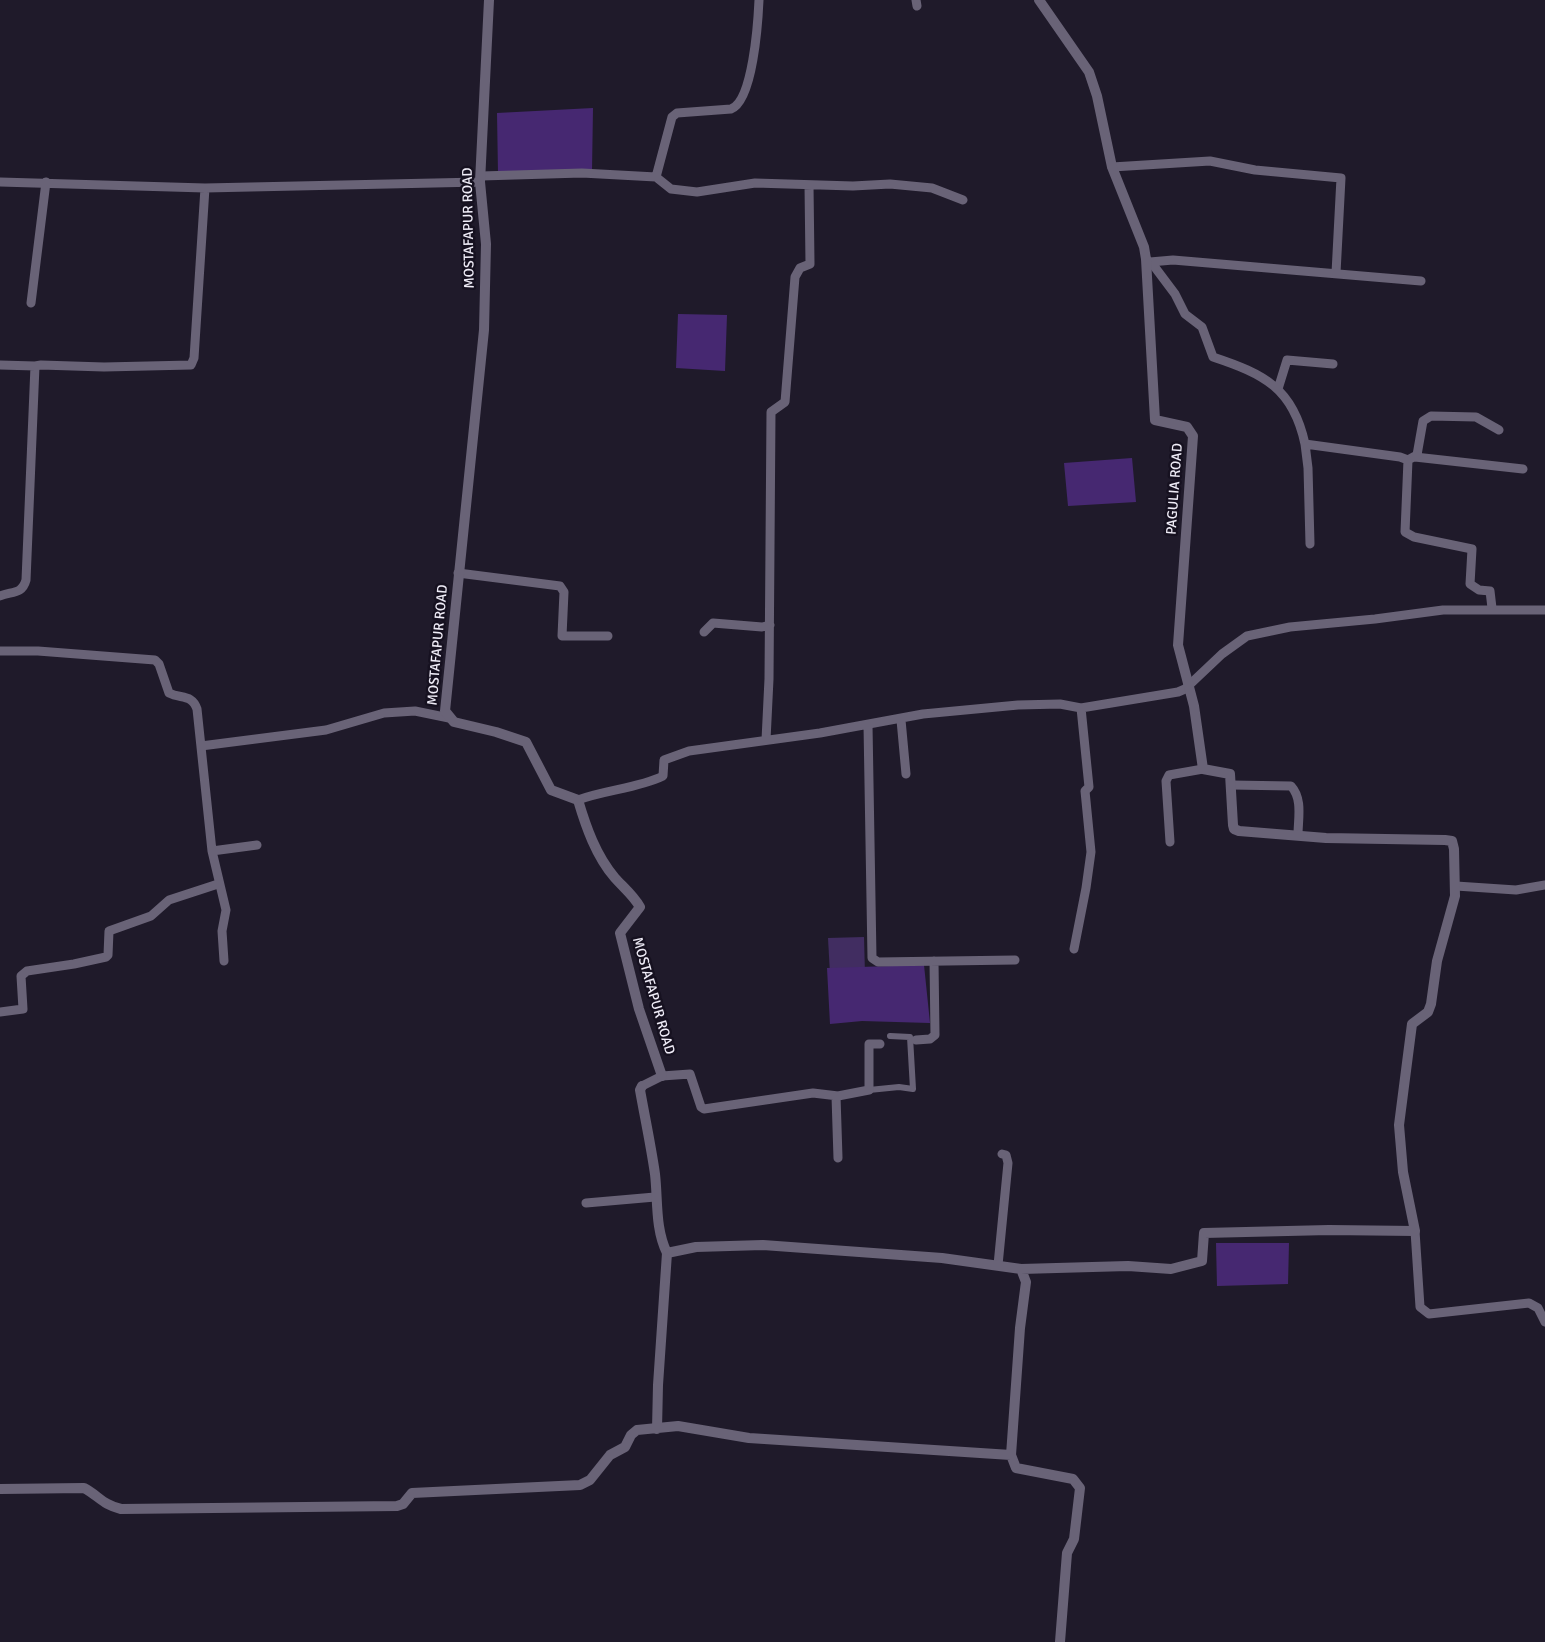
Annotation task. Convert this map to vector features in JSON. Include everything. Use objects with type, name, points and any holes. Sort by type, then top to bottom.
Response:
[{"type":"street","name":"MOSTAFAPUR ROAD","points":[[489,0],[480,179],[486,244],[484,330],[478,408],[458,573],[445,711],[454,722],[496,732],[526,742],[551,790],[578,800],[584,821],[603,860],[615,877],[634,896],[640,907],[620,933],[639,1009],[662,1076],[642,1086],[640,1090],[655,1176],[655,1197],[662,1244],[668,1253]]},
{"type":"street","points":[[656,177],[672,117],[676,112],[731,109],[736,107],[740,101],[753,64],[759,0]]},
{"type":"street","name":"PAGULIA ROAD","points":[[1039,0],[1089,72],[1097,96],[1112,167],[1125,202],[1138,229],[1148,261],[1155,420],[1187,427],[1193,436],[1178,645],[1188,686]]},
{"type":"street","points":[[1112,167],[1210,161],[1255,170],[1341,178],[1336,274]]},
{"type":"street","points":[[0,182],[205,188],[480,179],[582,173],[656,177],[671,189],[697,192],[755,183],[899,185],[932,188],[963,200]]},
{"type":"street","points":[[31,302],[46,182]]},
{"type":"street","points":[[766,740],[770,625],[771,412],[785,402],[795,277],[800,268],[810,264],[809,185]]},
{"type":"street","points":[[0,365],[104,367],[191,365],[194,358],[205,188]]},
{"type":"street","points":[[1148,261],[1174,260],[1421,281]]},
{"type":"street","name":"PAGULIA ROAD","points":[[1148,261],[1175,294],[1186,314],[1202,327],[1213,357],[1256,373],[1274,384],[1296,412],[1305,444],[1308,468],[1310,544]]},
{"type":"street","points":[[1278,389],[1287,360],[1333,364]]},
{"type":"street","points":[[0,596],[24,588],[26,580],[35,366]]},
{"type":"street","points":[[1492,608],[1490,591],[1479,590],[1470,584],[1472,549],[1414,537],[1405,532],[1411,458],[1420,445],[1423,421],[1431,416],[1476,416],[1499,430]]},
{"type":"street","points":[[1305,444],[1400,457],[1523,469]]},
{"type":"street","points":[[458,573],[560,586],[564,592],[562,636],[608,636]]},
{"type":"street","points":[[578,800],[591,795],[652,781],[664,776],[664,760],[689,750],[868,725],[876,722],[901,720],[923,714],[1001,706],[1060,704],[1081,708],[1178,692],[1188,686],[1222,654],[1247,636],[1290,627],[1365,621],[1443,610],[1492,608],[1545,610]]},
{"type":"street","points":[[704,632],[713,623],[762,627],[770,625]]},
{"type":"street","points":[[0,651],[38,651],[155,660],[159,664],[169,693],[190,698],[195,702],[212,851],[218,884],[226,910],[222,931],[224,960]]},
{"type":"street","points":[[1188,686],[1194,706],[1203,768]]},
{"type":"street","points":[[1074,949],[1091,852],[1085,791],[1089,787],[1089,775],[1081,708]]},
{"type":"street","points":[[201,746],[326,730],[384,713],[415,711],[449,718]]},
{"type":"street","points":[[901,720],[906,774]]},
{"type":"street","points":[[868,725],[872,958],[878,962],[1015,960]]},
{"type":"street","points":[[1170,842],[1166,781],[1169,775],[1203,768],[1230,774],[1234,829],[1326,838],[1452,841],[1456,886],[1437,961],[1431,1004],[1428,1012],[1412,1024],[1399,1125],[1403,1172],[1416,1231],[1420,1307],[1423,1312],[1429,1314],[1529,1303],[1538,1308],[1545,1322]]},
{"type":"street","points":[[1232,785],[1291,786],[1297,792],[1299,802],[1298,835]]},
{"type":"street","points":[[212,851],[257,845]]},
{"type":"street","points":[[0,1012],[23,1009],[21,976],[27,971],[74,964],[106,956],[108,955],[109,931],[151,916],[169,900],[218,884]]},
{"type":"street","points":[[1456,886],[1516,890],[1545,885]]},
{"type":"street","points":[[916,1040],[930,1039],[935,1034],[934,961]]},
{"type":"street","points":[[662,1076],[690,1074],[701,1107],[704,1109],[813,1093],[836,1096],[899,1087],[913,1089],[910,1037],[890,1036]]},
{"type":"street","points":[[869,1090],[869,1044],[880,1044]]},
{"type":"street","points":[[836,1096],[838,1158]]},
{"type":"street","points":[[998,1265],[1008,1163],[1006,1155],[1002,1154]]},
{"type":"street","points":[[586,1203],[655,1197]]},
{"type":"street","points":[[657,1429],[668,1253],[696,1247],[763,1246],[932,1257],[1021,1269],[1128,1266],[1171,1269],[1202,1261],[1204,1234],[1329,1230],[1416,1231]]},
{"type":"street","points":[[1021,1269],[1026,1282],[1017,1355],[1011,1455],[1016,1468],[1074,1479],[1080,1488],[1074,1539],[1067,1553],[1060,1642]]},
{"type":"street","points":[[0,1489],[84,1488],[107,1506],[121,1509],[397,1506],[402,1504],[412,1493],[580,1485],[590,1480],[610,1454],[625,1447],[631,1435],[637,1430],[678,1426],[749,1438],[1011,1455]]},
{"type":"shaded area","points":[[593,108],[592,170],[498,173],[497,113]]},
{"type":"shaded area","points":[[678,314],[727,315],[725,371],[676,368]]},
{"type":"shaded area","points":[[1132,458],[1136,502],[1068,506],[1064,463]]},
{"type":"shaded area","points":[[864,937],[865,975],[830,974],[828,938]]},
{"type":"shaded area","points":[[924,965],[930,1023],[862,1021],[830,1024],[827,968]]},
{"type":"shaded area","points":[[1216,1243],[1289,1243],[1288,1284],[1217,1286]]}]
